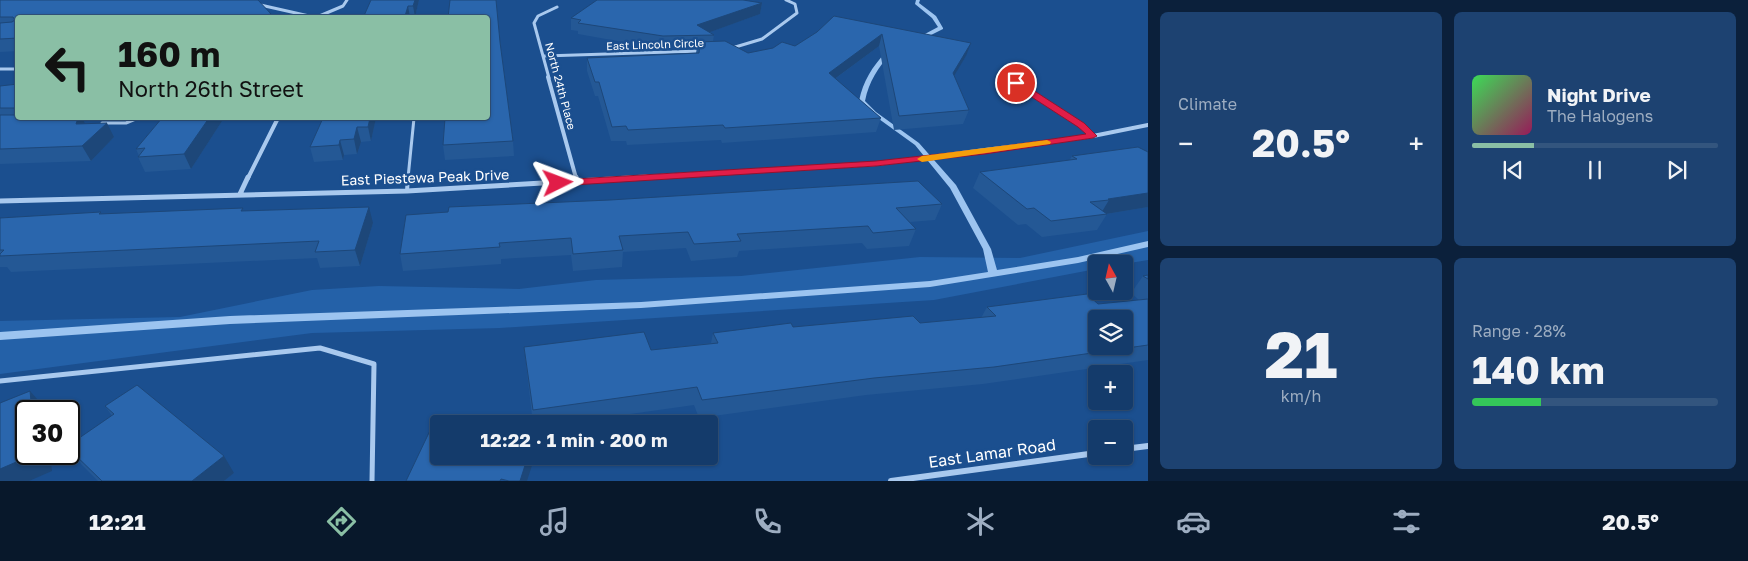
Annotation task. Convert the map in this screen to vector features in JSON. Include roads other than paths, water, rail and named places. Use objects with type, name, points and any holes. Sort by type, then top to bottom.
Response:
[{"type":"street","points":[[323,15],[343,6],[347,0]]},
{"type":"street","points":[[728,49],[762,39],[797,13],[795,4],[786,0]]},
{"type":"street","points":[[248,2],[309,15]]},
{"type":"street","name":"North 24th Place","points":[[557,7],[538,16],[534,23],[577,182]]},
{"type":"street","name":"East Lincoln Circle","points":[[544,56],[710,51]]},
{"type":"street","points":[[0,70],[15,69]]},
{"type":"street","points":[[1016,83],[1081,125],[1093,136]]},
{"type":"street","points":[[240,194],[277,120]]},
{"type":"street","name":"East Piestewa Peak Drive","points":[[0,201],[407,191],[876,164],[1093,136],[1148,125]]},
{"type":"street","points":[[1133,448],[1148,446]]},
{"type":"street","name":"East Lamar Road","points":[[891,481],[1088,454]]},
{"type":"lane","points":[[97,124],[126,123],[133,120]]},
{"type":"lane","points":[[407,191],[414,120]]},
{"type":"lane","points":[[0,382],[320,348],[374,364],[372,481]]},
{"type":"waterway","points":[[917,38],[941,28],[934,17],[917,3],[918,0]]},
{"type":"waterway","points":[[888,53],[871,75],[865,87],[862,101],[874,113],[917,144],[953,187],[987,249],[993,274]]},
{"type":"waterway","points":[[993,274],[1078,260],[1148,244]]},
{"type":"waterway","points":[[0,336],[230,320],[641,305],[930,284],[993,274]]}]
